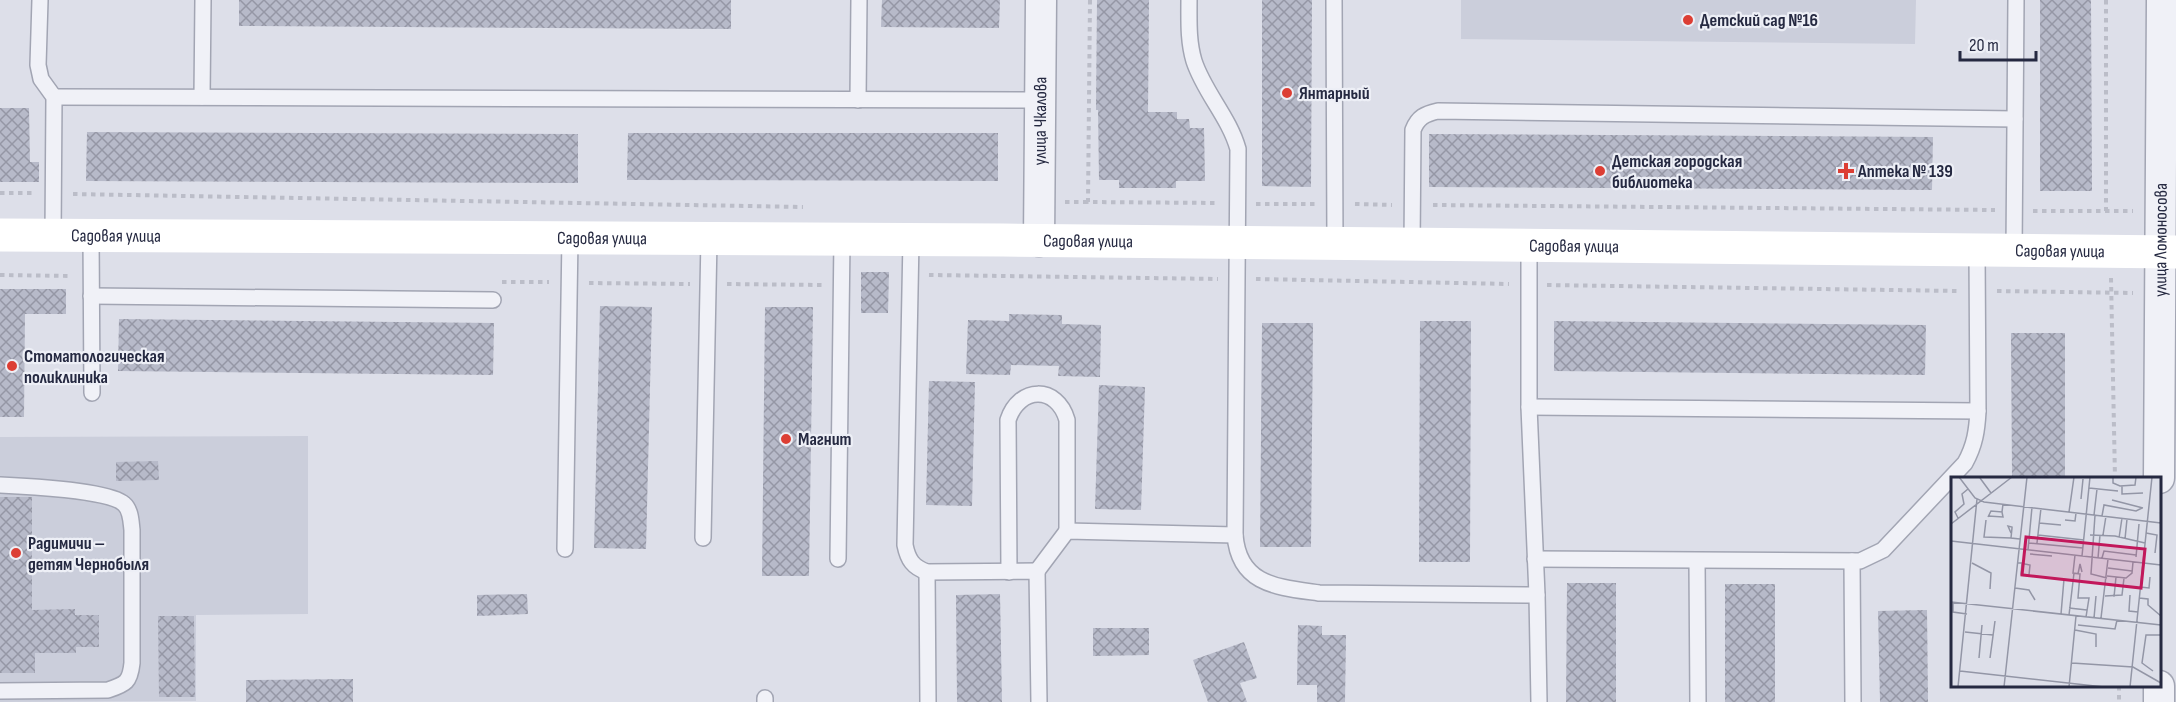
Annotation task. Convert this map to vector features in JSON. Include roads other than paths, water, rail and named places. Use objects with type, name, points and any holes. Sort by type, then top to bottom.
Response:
[{"type":"street","name":"улица Чкалова","points":[[1039,241],[1041,0]]},
{"type":"street","name":"улица Ломоносова","points":[[2159,477],[2168,252],[2162,0]]},
{"type":"street","name":"Садовая улица","points":[[0,235],[842,240],[910,255],[1039,241],[2168,252]]},
{"type":"lane","points":[[39,0],[38,65],[41,79],[54,97],[53,235]]},
{"type":"lane","points":[[202,97],[203,0]]},
{"type":"lane","points":[[858,100],[859,0]]},
{"type":"lane","points":[[1189,0],[1189,42],[1195,63],[1234,134],[1238,149],[1235,535],[1240,561],[1257,578],[1296,590],[1319,593],[1537,595]]},
{"type":"lane","points":[[1334,0],[1335,244]]},
{"type":"lane","points":[[2014,252],[2016,0]]},
{"type":"lane","points":[[54,97],[1040,100]]},
{"type":"lane","points":[[1412,245],[1413,130],[1417,121],[1426,114],[1438,111],[2015,118]]},
{"type":"lane","points":[[91,235],[92,393]]},
{"type":"lane","points":[[566,549],[570,238]]},
{"type":"lane","points":[[702,538],[709,239]]},
{"type":"lane","points":[[838,559],[842,240]]},
{"type":"lane","points":[[1529,246],[1528,407],[1537,595],[1539,702]]},
{"type":"lane","points":[[1952,477],[1973,450],[1977,433],[1977,251]]},
{"type":"lane","points":[[910,255],[905,545],[908,558],[916,568],[927,572],[1037,571]]},
{"type":"lane","points":[[91,296],[493,300]]},
{"type":"lane","points":[[1008,572],[1008,420],[1011,410],[1018,401],[1037,394],[1050,396],[1059,403],[1067,420],[1067,531],[1037,571],[1039,702]]},
{"type":"lane","points":[[1528,407],[1978,411]]},
{"type":"lane","points":[[1535,559],[1860,561],[1883,550],[1951,478]]},
{"type":"lane","points":[[0,485],[56,488],[112,497],[125,504],[131,515],[132,530],[132,663],[130,676],[124,685],[108,690],[0,691]]},
{"type":"lane","points":[[1067,531],[1235,535]]},
{"type":"lane","points":[[1697,561],[1698,702]]},
{"type":"lane","points":[[1852,561],[1853,702]]},
{"type":"lane","points":[[927,572],[928,702]]},
{"type":"place","name":"Детский сад №16","points":[[1688,20]]},
{"type":"place","name":"Янтарный","points":[[1287,93]]},
{"type":"place","name":"Детская городская библиотека","points":[[1600,171]]},
{"type":"place","name":"Аптека № 139","points":[[1846,171]]},
{"type":"place","name":"Стоматологическая поликлиника","points":[[12,366]]},
{"type":"place","name":"Магнит","points":[[786,439]]},
{"type":"place","name":"Радимичи – детям Чернобыля","points":[[16,553]]}]
